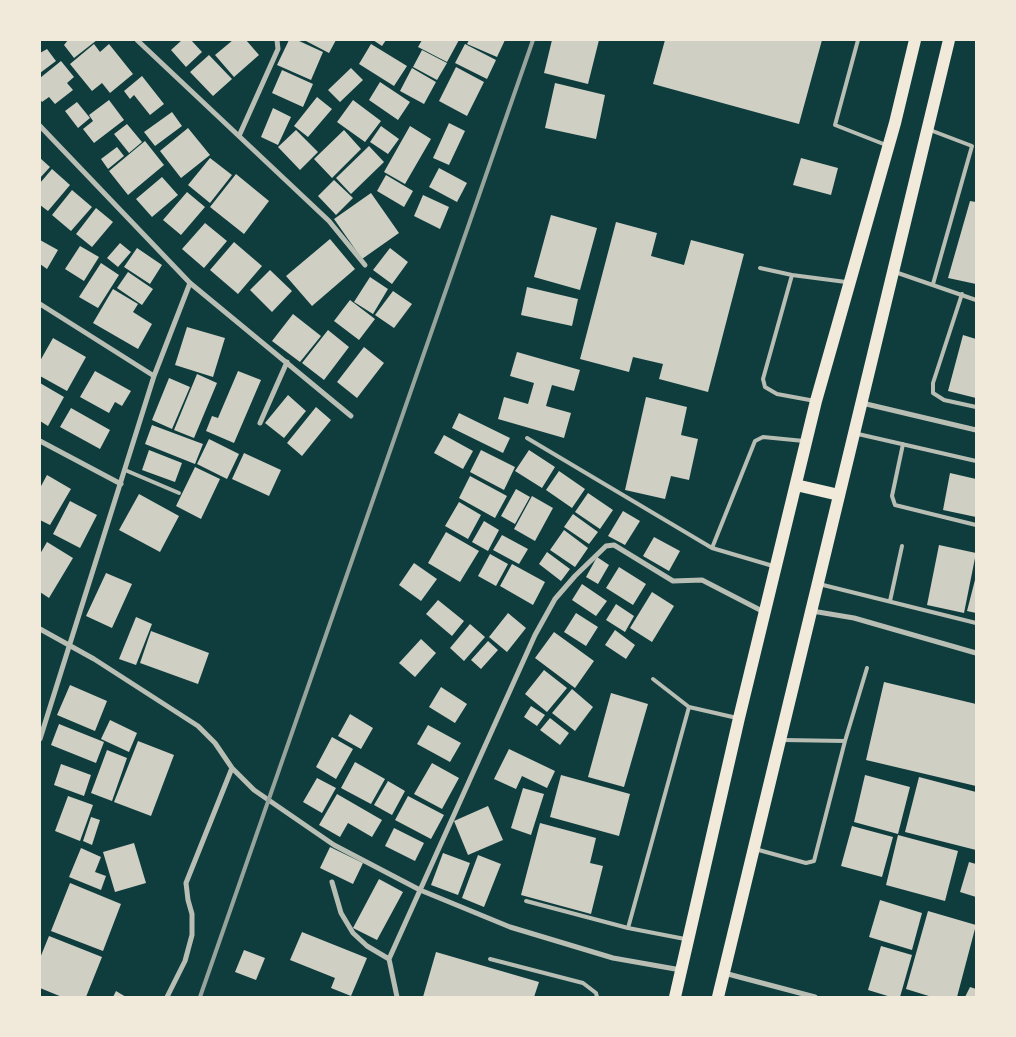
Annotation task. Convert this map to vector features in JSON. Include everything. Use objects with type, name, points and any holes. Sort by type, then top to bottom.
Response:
[{"type":"main road","points":[[675,997],[739,718],[816,401],[888,145],[915,40]]},
{"type":"main road","points":[[718,997],[853,433],[929,130],[949,40]]},
{"type":"main road","points":[[796,485],[839,495]]},
{"type":"street","points":[[137,40],[329,221],[364,265]]},
{"type":"street","points":[[239,136],[278,49],[277,40]]},
{"type":"street","points":[[40,126],[190,283],[351,416]]},
{"type":"street","points":[[40,740],[68,644],[126,470],[154,376],[190,283]]},
{"type":"street","points":[[40,304],[154,376]]},
{"type":"street","points":[[260,423],[287,362]]},
{"type":"street","points":[[861,403],[976,430]]},
{"type":"street","points":[[40,441],[121,484]]},
{"type":"street","points":[[397,997],[389,959],[535,635],[562,590],[606,546],[614,545],[673,581],[696,579],[710,583],[764,613]]},
{"type":"street","points":[[810,611],[854,618],[976,652]]},
{"type":"street","points":[[40,628],[144,690],[198,726],[216,743],[232,768],[269,801],[334,845],[420,890],[510,927],[613,958],[681,970]]},
{"type":"street","points":[[168,997],[186,961],[192,935],[192,914],[186,882],[232,768]]},
{"type":"street","points":[[332,882],[341,913],[353,934],[367,946],[389,959]]},
{"type":"street","points":[[724,972],[815,997]]},
{"type":"lane","points":[[858,40],[835,126],[888,145]]},
{"type":"lane","points":[[929,130],[974,147],[933,284]]},
{"type":"lane","points":[[760,268],[792,275],[848,282]]},
{"type":"lane","points":[[893,272],[976,300]]},
{"type":"lane","points":[[792,275],[763,379],[765,387],[777,394],[816,401]]},
{"type":"lane","points":[[962,294],[933,383],[934,393],[944,400],[976,407]]},
{"type":"lane","points":[[853,433],[976,461]]},
{"type":"lane","points":[[712,548],[755,441],[763,437],[806,441]]},
{"type":"lane","points":[[527,438],[712,548],[776,567]]},
{"type":"lane","points":[[902,444],[892,501],[895,504],[976,525]]},
{"type":"lane","points":[[126,470],[179,493]]},
{"type":"lane","points":[[890,602],[902,546]]},
{"type":"lane","points":[[817,584],[976,623]]},
{"type":"lane","points":[[754,849],[806,863],[814,861],[845,741],[867,668]]},
{"type":"lane","points":[[653,680],[689,707],[739,718]]},
{"type":"lane","points":[[628,928],[689,707]]},
{"type":"lane","points":[[781,740],[845,741]]},
{"type":"lane","points":[[526,901],[628,928],[689,940]]},
{"type":"lane","points":[[490,959],[583,983],[596,993],[597,997]]},
{"type":"building","points":[[68,40],[97,40],[74,58],[64,45]]},
{"type":"building","points":[[182,40],[191,40],[202,52],[186,67],[171,50]]},
{"type":"building","points":[[233,40],[246,40],[259,55],[234,77],[215,55]]},
{"type":"building","points":[[289,40],[297,40],[323,52],[311,80],[277,65]]},
{"type":"building","points":[[304,40],[336,40],[329,53]]},
{"type":"building","points":[[373,40],[386,40],[382,46]]},
{"type":"building","points":[[422,40],[459,40],[447,62],[418,47]]},
{"type":"building","points":[[469,40],[505,40],[497,57],[467,44]]},
{"type":"building","points":[[552,40],[599,40],[588,84],[544,73]]},
{"type":"building","points":[[665,40],[822,40],[799,124],[653,84]]},
{"type":"building","points":[[94,44],[100,52],[109,44],[133,74],[110,93],[102,83],[92,91],[70,64]]},
{"type":"building","points":[[371,44],[407,66],[394,86],[359,64]]},
{"type":"building","points":[[465,44],[496,60],[487,79],[455,63]]},
{"type":"building","points":[[47,49],[56,61],[40,73],[40,53]]},
{"type":"building","points":[[422,50],[447,63],[437,80],[413,67]]},
{"type":"building","points":[[209,55],[232,79],[213,96],[190,72]]},
{"type":"building","points":[[61,61],[74,77],[67,83],[73,90],[55,104],[49,97],[42,102],[40,99],[40,78]]},
{"type":"building","points":[[456,67],[484,82],[467,116],[439,101]]},
{"type":"building","points":[[351,68],[363,80],[340,102],[328,90]]},
{"type":"building","points":[[412,68],[436,82],[424,104],[400,91]]},
{"type":"building","points":[[282,70],[313,84],[303,107],[272,93]]},
{"type":"building","points":[[142,76],[164,104],[150,115],[134,95],[130,99],[124,91]]},
{"type":"building","points":[[380,82],[410,102],[398,120],[369,100]]},
{"type":"building","points":[[555,83],[605,95],[596,139],[545,128]]},
{"type":"building","points":[[317,97],[332,109],[308,137],[294,126]]},
{"type":"building","points":[[109,100],[124,120],[94,143],[83,129],[93,121],[89,115]]},
{"type":"building","points":[[353,100],[381,121],[365,142],[337,122]]},
{"type":"building","points":[[77,102],[90,118],[78,128],[65,111]]},
{"type":"building","points":[[273,108],[291,117],[278,145],[261,137]]},
{"type":"building","points":[[172,112],[182,126],[155,146],[144,132]]},
{"type":"building","points":[[449,123],[465,131],[449,165],[433,158]]},
{"type":"building","points":[[127,124],[142,142],[129,153],[114,134]]},
{"type":"building","points":[[381,126],[399,139],[388,154],[370,142]]},
{"type":"building","points":[[410,126],[431,139],[405,184],[384,172]]},
{"type":"building","points":[[188,128],[210,155],[181,178],[160,151]]},
{"type":"building","points":[[296,130],[318,152],[300,170],[278,147]]},
{"type":"building","points":[[344,130],[361,149],[332,178],[314,159]]},
{"type":"building","points":[[145,141],[164,165],[128,195],[109,171]]},
{"type":"building","points":[[369,146],[384,162],[351,194],[336,178]]},
{"type":"building","points":[[117,147],[124,156],[108,169],[101,159]]},
{"type":"building","points":[[40,158],[50,167],[40,178]]},
{"type":"building","points":[[210,158],[232,175],[210,203],[188,185]]},
{"type":"building","points":[[801,158],[838,168],[831,195],[793,185]]},
{"type":"building","points":[[439,168],[467,183],[457,202],[429,187]]},
{"type":"building","points":[[52,169],[70,185],[48,211],[40,205],[40,183]]},
{"type":"building","points":[[236,174],[269,201],[244,234],[210,207]]},
{"type":"building","points":[[386,175],[413,191],[404,207],[377,191]]},
{"type":"building","points":[[162,177],[178,195],[152,217],[136,199]]},
{"type":"building","points":[[334,180],[353,198],[336,215],[318,196]]},
{"type":"building","points":[[72,190],[92,207],[71,231],[52,215]]},
{"type":"building","points":[[187,192],[205,207],[181,235],[163,220]]},
{"type":"building","points":[[371,193],[399,233],[362,259],[334,219]]},
{"type":"building","points":[[423,195],[449,207],[440,229],[414,216]]},
{"type":"building","points":[[970,201],[976,202],[976,284],[948,278]]},
{"type":"building","points":[[96,208],[113,222],[92,247],[76,234]]},
{"type":"building","points":[[551,215],[597,228],[580,290],[534,277]]},
{"type":"building","points":[[616,222],[657,233],[651,256],[684,265],[691,240],[744,254],[708,392],[659,379],[663,364],[633,357],[629,372],[580,359]]},
{"type":"building","points":[[205,223],[227,241],[204,268],[182,249]]},
{"type":"building","points":[[330,239],[355,269],[312,306],[286,276]]},
{"type":"building","points":[[40,240],[58,250],[47,269],[40,264]]},
{"type":"building","points":[[234,242],[262,266],[238,294],[210,270]]},
{"type":"building","points":[[120,243],[131,252],[118,267],[107,258]]},
{"type":"building","points":[[80,246],[99,257],[84,281],[65,269]]},
{"type":"building","points":[[137,248],[162,265],[150,284],[124,267]]},
{"type":"building","points":[[390,248],[408,262],[392,284],[373,270]]},
{"type":"building","points":[[101,263],[119,275],[98,308],[79,297]]},
{"type":"building","points":[[270,270],[292,291],[272,312],[250,290]]},
{"type":"building","points":[[128,272],[153,289],[142,305],[117,288]]},
{"type":"building","points":[[370,277],[388,289],[373,314],[354,302]]},
{"type":"building","points":[[527,287],[578,299],[572,326],[521,315]]},
{"type":"building","points":[[113,289],[138,304],[133,312],[152,324],[138,349],[93,323]]},
{"type":"building","points":[[393,291],[412,304],[394,328],[375,315]]},
{"type":"building","points":[[350,300],[375,319],[359,340],[334,321]]},
{"type":"building","points":[[293,314],[321,336],[300,362],[272,341]]},
{"type":"building","points":[[187,327],[225,338],[213,377],[175,365]]},
{"type":"building","points":[[328,330],[349,347],[324,380],[302,363]]},
{"type":"building","points":[[963,335],[976,339],[976,398],[948,391]]},
{"type":"building","points":[[53,338],[86,357],[67,391],[40,376],[40,361]]},
{"type":"building","points":[[364,347],[384,363],[357,398],[337,382]]},
{"type":"building","points":[[517,352],[580,370],[574,391],[552,385],[546,406],[571,413],[564,438],[498,419],[504,397],[528,404],[534,383],[510,376]]},
{"type":"building","points":[[95,371],[131,391],[122,406],[115,402],[109,413],[80,397]]},
{"type":"building","points":[[238,371],[261,380],[234,443],[206,431],[212,416],[218,418]]},
{"type":"building","points":[[197,374],[217,383],[194,438],[174,430]]},
{"type":"building","points":[[169,378],[190,387],[172,429],[152,420]]},
{"type":"building","points":[[40,383],[64,397],[48,426],[40,421]]},
{"type":"building","points":[[288,395],[306,411],[284,438],[265,423]]},
{"type":"building","points":[[646,397],[687,407],[681,435],[698,439],[689,480],[671,476],[665,499],[625,490]]},
{"type":"building","points":[[316,407],[331,420],[302,456],[287,443]]},
{"type":"building","points":[[71,408],[110,430],[100,449],[60,427]]},
{"type":"building","points":[[459,413],[510,438],[503,453],[452,428]]},
{"type":"building","points":[[152,425],[203,444],[195,464],[145,444]]},
{"type":"building","points":[[444,435],[473,451],[463,469],[434,453]]},
{"type":"building","points":[[209,439],[239,454],[227,479],[197,464]]},
{"type":"building","points":[[149,450],[182,463],[175,482],[142,470]]},
{"type":"building","points":[[481,450],[515,467],[504,490],[470,472]]},
{"type":"building","points":[[529,450],[555,467],[542,488],[515,471]]},
{"type":"building","points":[[244,453],[281,470],[269,496],[232,479]]},
{"type":"building","points":[[195,467],[220,479],[201,519],[176,506]]},
{"type":"building","points":[[559,471],[585,489],[572,508],[546,490]]},
{"type":"building","points":[[950,473],[976,479],[976,517],[943,510]]},
{"type":"building","points":[[47,475],[71,489],[50,525],[40,520],[40,488]]},
{"type":"building","points":[[470,476],[507,496],[495,518],[459,498]]},
{"type":"building","points":[[516,489],[530,497],[515,524],[501,516]]},
{"type":"building","points":[[588,493],[613,510],[600,529],[575,512]]},
{"type":"building","points":[[139,494],[179,516],[160,552],[119,530]]},
{"type":"building","points":[[532,496],[553,508],[535,541],[514,529]]},
{"type":"building","points":[[70,501],[97,515],[80,548],[53,534]]},
{"type":"building","points":[[459,502],[481,515],[468,539],[445,526]]},
{"type":"building","points":[[623,511],[640,521],[625,545],[608,536]]},
{"type":"building","points":[[573,514],[598,532],[589,544],[564,527]]},
{"type":"building","points":[[484,521],[499,530],[488,551],[472,542]]},
{"type":"building","points":[[564,530],[588,548],[575,567],[550,550]]},
{"type":"building","points":[[446,532],[479,551],[460,582],[428,563]]},
{"type":"building","points":[[502,535],[528,549],[519,564],[493,550]]},
{"type":"building","points":[[654,537],[680,551],[669,571],[643,556]]},
{"type":"building","points":[[47,542],[73,558],[49,598],[40,592],[40,554]]},
{"type":"building","points":[[939,545],[976,553],[964,613],[927,605]]},
{"type":"building","points":[[547,552],[570,569],[561,581],[539,564]]},
{"type":"building","points":[[490,554],[508,564],[496,586],[478,576]]},
{"type":"building","points":[[597,557],[609,565],[598,584],[586,577]]},
{"type":"building","points":[[414,563],[437,579],[421,601],[399,585]]},
{"type":"building","points":[[512,564],[545,582],[533,605],[500,586]]},
{"type":"building","points":[[619,567],[646,584],[633,605],[606,588]]},
{"type":"building","points":[[106,573],[132,584],[112,628],[86,616]]},
{"type":"building","points":[[976,576],[976,613],[967,611]]},
{"type":"building","points":[[582,584],[607,601],[596,616],[572,600]]},
{"type":"building","points":[[652,592],[674,606],[652,642],[630,628]]},
{"type":"building","points":[[438,600],[464,621],[452,636],[426,614]]},
{"type":"building","points":[[616,604],[634,616],[625,632],[606,620]]},
{"type":"building","points":[[508,613],[526,628],[507,652],[489,637]]},
{"type":"building","points":[[576,613],[598,627],[586,646],[564,632]]},
{"type":"building","points":[[136,617],[152,624],[136,665],[119,659]]},
{"type":"building","points":[[470,624],[485,637],[464,661],[450,648]]},
{"type":"building","points":[[615,630],[635,645],[626,659],[605,645]]},
{"type":"building","points":[[151,631],[209,653],[198,684],[140,663]]},
{"type":"building","points":[[554,632],[594,661],[575,688],[535,658]]},
{"type":"building","points":[[421,639],[436,653],[415,677],[399,663]]},
{"type":"building","points":[[488,641],[498,650],[481,669],[471,660]]},
{"type":"building","points":[[544,670],[567,688],[547,712],[525,694]]},
{"type":"building","points":[[884,682],[976,704],[976,786],[866,760]]},
{"type":"building","points":[[70,685],[107,701],[95,731],[57,715]]},
{"type":"building","points":[[441,687],[467,704],[455,723],[429,707]]},
{"type":"building","points":[[572,689],[593,707],[575,731],[552,713]]},
{"type":"building","points":[[611,693],[648,704],[624,787],[588,777]]},
{"type":"building","points":[[531,706],[545,715],[537,726],[524,717]]},
{"type":"building","points":[[350,714],[373,728],[361,749],[338,736]]},
{"type":"building","points":[[550,718],[569,733],[560,745],[540,730]]},
{"type":"building","points":[[110,720],[137,733],[129,752],[101,739]]},
{"type":"building","points":[[59,724],[104,742],[96,763],[51,745]]},
{"type":"building","points":[[428,725],[461,743],[450,762],[417,744]]},
{"type":"building","points":[[332,737],[353,749],[336,779],[316,767]]},
{"type":"building","points":[[138,741],[174,755],[151,816],[114,802]]},
{"type":"building","points":[[509,749],[555,771],[547,788],[522,776],[516,789],[494,779]]},
{"type":"building","points":[[107,750],[127,758],[112,801],[91,793]]},
{"type":"building","points":[[355,762],[385,779],[371,804],[341,788]]},
{"type":"building","points":[[432,763],[459,778],[442,809],[414,794]]},
{"type":"building","points":[[61,764],[91,775],[84,796],[54,785]]},
{"type":"building","points":[[561,775],[630,794],[619,836],[550,817]]},
{"type":"building","points":[[865,775],[910,787],[898,834],[854,822]]},
{"type":"building","points":[[919,777],[976,792],[976,850],[905,832]]},
{"type":"building","points":[[317,778],[336,788],[322,813],[303,802]]},
{"type":"building","points":[[388,781],[405,791],[392,815],[374,805]]},
{"type":"building","points":[[523,788],[544,794],[531,835],[511,828]]},
{"type":"building","points":[[337,794],[382,820],[372,837],[348,823],[340,837],[319,825]]},
{"type":"building","points":[[68,796],[93,805],[80,841],[55,831]]},
{"type":"building","points":[[408,796],[444,815],[431,839],[395,820]]},
{"type":"building","points":[[488,806],[503,840],[468,855],[454,821]]},
{"type":"building","points":[[91,817],[100,820],[92,845],[83,841]]},
{"type":"building","points":[[540,823],[596,838],[590,863],[603,866],[591,914],[521,895]]},
{"type":"building","points":[[852,826],[893,837],[882,877],[841,866]]},
{"type":"building","points":[[394,828],[424,843],[415,861],[385,846]]},
{"type":"building","points":[[898,835],[958,851],[945,901],[886,885]]},
{"type":"building","points":[[134,843],[146,883],[115,892],[103,852]]},
{"type":"building","points":[[330,847],[363,863],[353,884],[320,868]]},
{"type":"building","points":[[81,848],[101,857],[95,872],[106,876],[101,890],[69,877]]},
{"type":"building","points":[[443,853],[470,863],[458,895],[431,885]]},
{"type":"building","points":[[478,855],[501,864],[484,907],[462,898]]},
{"type":"building","points":[[969,862],[976,864],[976,897],[960,892]]},
{"type":"building","points":[[379,879],[403,892],[377,940],[353,928]]},
{"type":"building","points":[[70,883],[121,904],[103,951],[51,931]]},
{"type":"building","points":[[880,900],[922,913],[912,950],[869,937]]},
{"type":"building","points":[[928,911],[976,925],[957,997],[932,997],[906,989]]},
{"type":"building","points":[[302,932],[367,958],[351,996],[331,988],[335,978],[290,960]]},
{"type":"building","points":[[49,936],[102,957],[86,997],[62,997],[40,988],[40,958]]},
{"type":"building","points":[[881,946],[912,955],[900,997],[891,997],[868,990]]},
{"type":"building","points":[[244,950],[265,958],[256,980],[235,972]]},
{"type":"building","points":[[436,952],[539,982],[534,997],[423,997]]},
{"type":"building","points":[[970,987],[976,989],[976,997],[965,997]]},
{"type":"building","points":[[116,991],[126,997],[113,997]]},
{"type":"railway","points":[[200,997],[533,40]]}]
